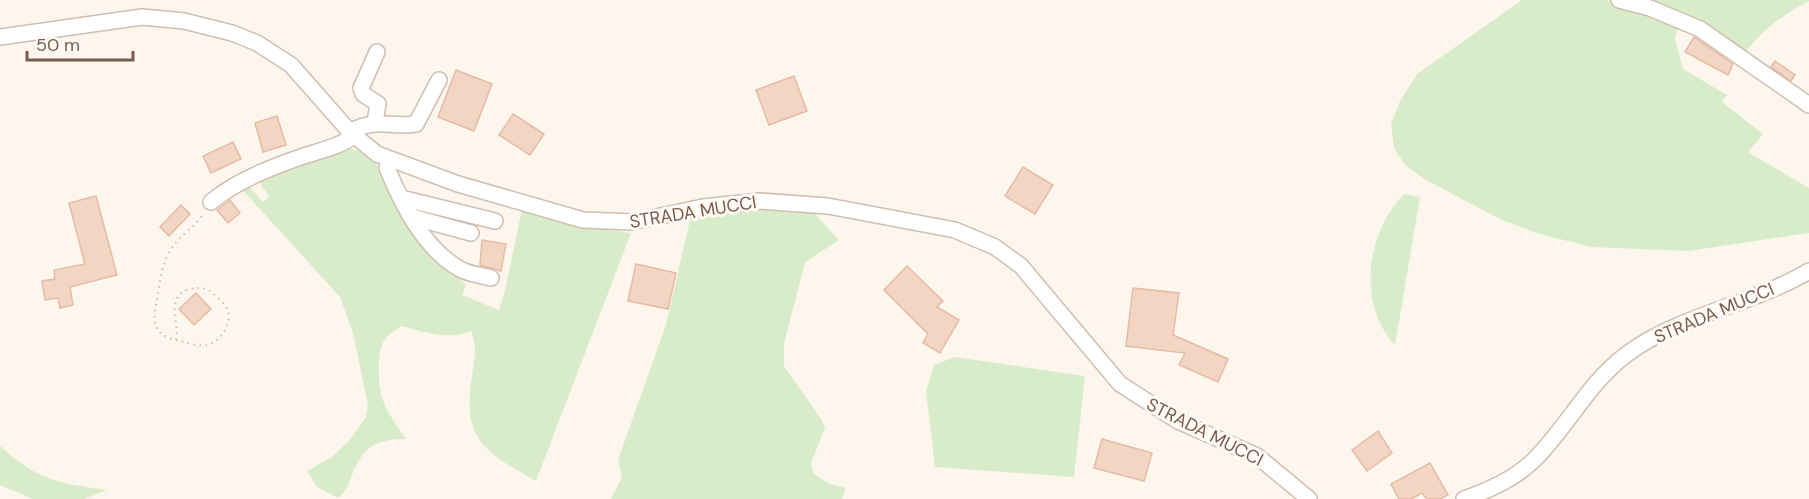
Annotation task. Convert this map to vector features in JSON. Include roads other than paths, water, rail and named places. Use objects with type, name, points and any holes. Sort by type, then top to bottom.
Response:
[{"type":"street","points":[[1619,0],[1656,10],[1700,29],[1809,105]]},
{"type":"street","name":"STRADA MUCCI","points":[[0,38],[142,17],[174,19],[214,27],[257,42],[291,65],[352,134],[367,148],[389,160],[542,209],[591,221],[632,222],[723,204],[760,201],[850,209],[955,230],[995,248],[1021,266],[1120,384],[1178,421],[1257,456],[1310,499]]},
{"type":"street","points":[[375,122],[378,104],[363,94],[361,88],[377,52]]},
{"type":"street","points":[[211,202],[254,177],[342,144],[352,134],[375,122],[403,126],[416,124],[439,80]]},
{"type":"street","points":[[389,160],[387,168],[401,198],[431,245],[460,269],[491,278]]},
{"type":"street","points":[[401,198],[495,221]]},
{"type":"street","points":[[412,216],[471,233]]},
{"type":"street","name":"STRADA MUCCI","points":[[1464,499],[1507,480],[1533,461],[1598,380],[1627,353],[1685,323],[1759,295],[1809,271]]}]
